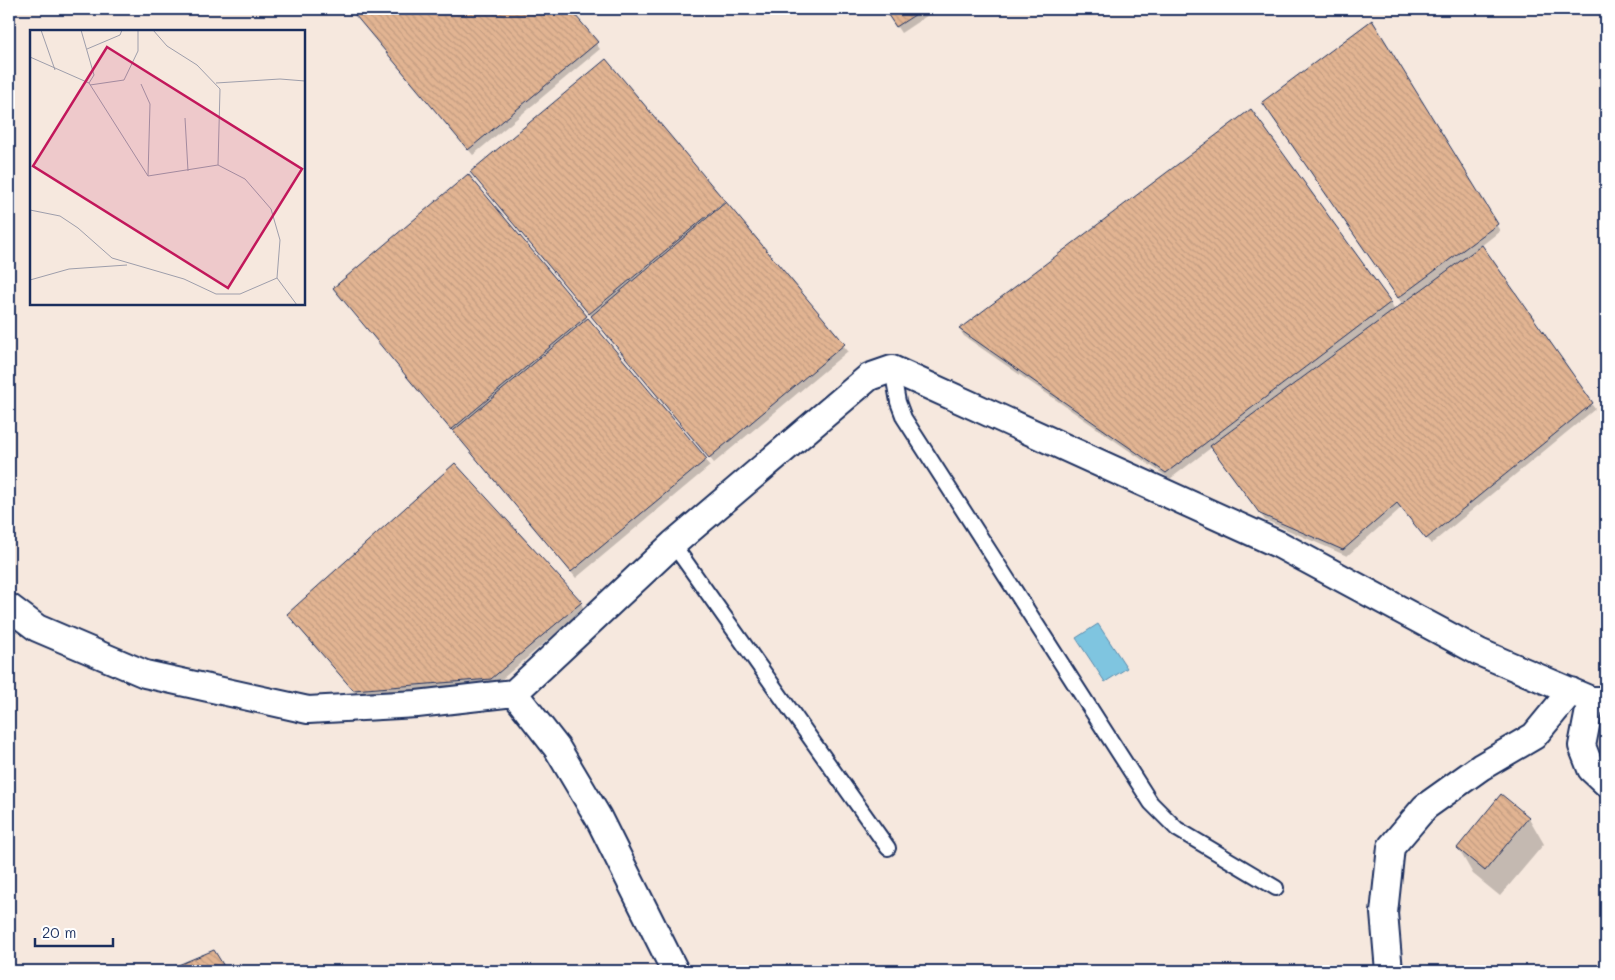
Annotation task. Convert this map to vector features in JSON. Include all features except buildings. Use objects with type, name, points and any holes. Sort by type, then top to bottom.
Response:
[{"type":"street","points":[[9,607],[37,628],[145,674],[308,710],[417,704],[514,693],[673,544],[869,376],[892,369],[1280,545],[1479,652],[1590,697]]},
{"type":"street","points":[[514,693],[557,748],[598,817],[675,971]]},
{"type":"street","points":[[1590,697],[1582,746],[1591,769],[1606,782]]},
{"type":"street","points":[[1389,971],[1384,913],[1391,847],[1425,807],[1481,767],[1534,736],[1590,697]]},
{"type":"lane","points":[[892,369],[898,402],[904,418],[1151,803],[1177,829],[1276,888]]},
{"type":"lane","points":[[673,544],[888,848]]},
{"type":"water","points":[[1098,624],[1127,668],[1105,682],[1076,638]]}]
